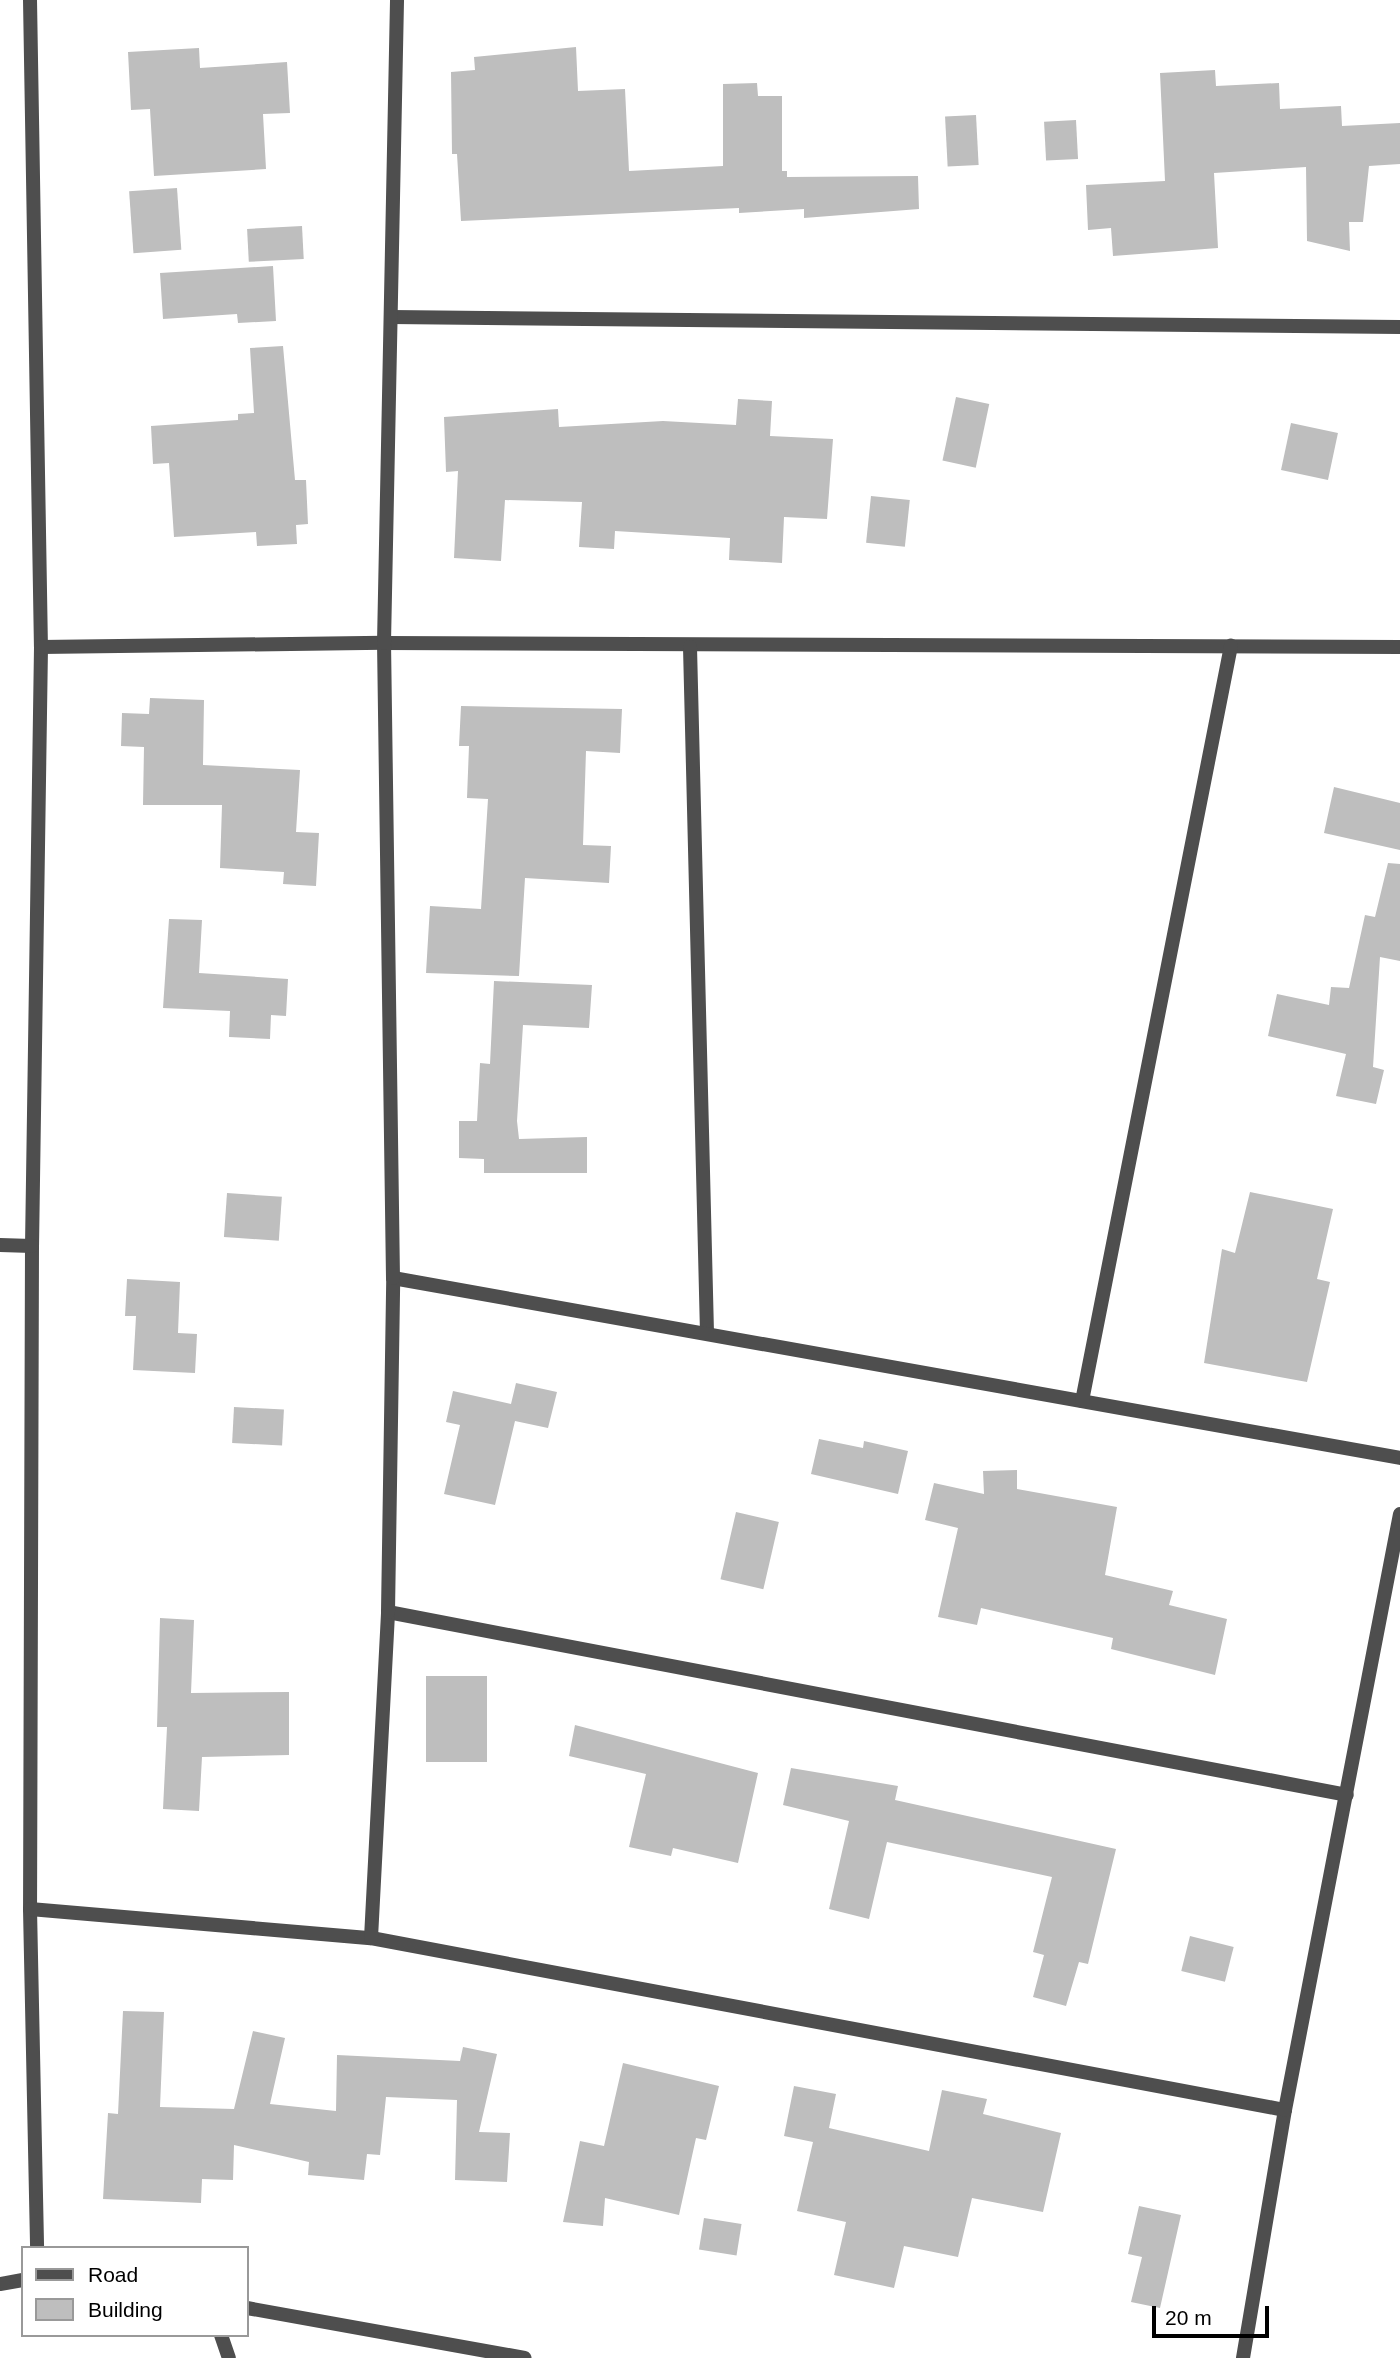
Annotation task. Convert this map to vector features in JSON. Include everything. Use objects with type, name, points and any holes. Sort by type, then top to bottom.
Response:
[{"type":"street","points":[[30,0],[41,647],[32,1247],[30,1909],[37,2246]]},
{"type":"street","points":[[371,1938],[388,1612],[393,1278],[384,643],[397,0]]},
{"type":"street","points":[[391,317],[1400,327]]},
{"type":"street","points":[[41,647],[384,643],[691,647],[1400,647]]},
{"type":"street","points":[[1082,1401],[1231,646]]},
{"type":"street","points":[[691,647],[706,1331]]},
{"type":"street","points":[[0,1245],[32,1247]]},
{"type":"street","points":[[393,1278],[706,1331],[1400,1458]]},
{"type":"street","points":[[1243,2358],[1285,2110],[1400,1514]]},
{"type":"street","points":[[388,1612],[1347,1795]]},
{"type":"street","points":[[30,1909],[371,1938],[1285,2110]]},
{"type":"street","points":[[0,2284],[21,2280]]},
{"type":"street","points":[[248,2308],[525,2358]]},
{"type":"street","points":[[222,2337],[229,2358]]},
{"type":"building","points":[[576,47],[578,91],[625,89],[629,171],[723,166],[723,84],[757,83],[758,96],[782,96],[782,171],[787,171],[787,177],[918,176],[919,209],[804,218],[804,209],[739,213],[739,208],[461,221],[457,154],[452,154],[451,72],[475,70],[474,57]]},
{"type":"building","points":[[199,48],[200,68],[287,62],[290,113],[263,114],[266,169],[154,176],[150,109],[131,110],[128,52]]},
{"type":"building","points":[[1215,70],[1216,86],[1279,83],[1280,109],[1341,106],[1342,126],[1400,123],[1400,164],[1369,166],[1363,222],[1349,222],[1350,251],[1307,241],[1306,167],[1214,173],[1218,248],[1113,256],[1111,228],[1088,230],[1086,185],[1165,181],[1160,73]]},
{"type":"building","points":[[976,115],[979,165],[948,167],[945,117]]},
{"type":"building","points":[[1076,120],[1078,159],[1046,161],[1044,122]]},
{"type":"building","points":[[177,188],[181,250],[133,253],[129,191]]},
{"type":"building","points":[[302,226],[304,259],[249,262],[247,229]]},
{"type":"building","points":[[273,266],[276,321],[238,323],[237,314],[163,319],[160,273]]},
{"type":"building","points":[[283,346],[295,480],[306,480],[308,524],[296,525],[297,544],[257,546],[256,532],[174,537],[169,463],[153,464],[151,426],[238,420],[238,414],[254,413],[250,348]]},
{"type":"building","points":[[956,397],[989,404],[976,468],[942,461]]},
{"type":"building","points":[[738,399],[772,401],[770,436],[833,439],[827,519],[784,517],[782,563],[729,560],[730,538],[615,531],[614,549],[579,547],[582,502],[505,500],[501,561],[454,558],[458,471],[446,472],[444,417],[558,409],[559,427],[663,421],[736,425]]},
{"type":"building","points":[[1291,423],[1338,433],[1328,480],[1281,470]]},
{"type":"building","points":[[871,496],[910,500],[905,547],[866,543]]},
{"type":"building","points":[[150,698],[204,700],[203,765],[300,770],[296,832],[319,833],[316,886],[283,884],[284,872],[220,868],[222,805],[143,805],[144,747],[121,746],[122,713],[149,714]]},
{"type":"building","points":[[461,706],[622,709],[620,753],[586,751],[583,845],[611,846],[609,883],[525,878],[519,976],[426,973],[430,906],[481,909],[488,799],[467,798],[469,746],[459,746]]},
{"type":"building","points":[[1334,787],[1400,803],[1400,850],[1324,833]]},
{"type":"building","points":[[1388,863],[1400,864],[1400,961],[1380,957],[1373,1067],[1384,1070],[1376,1104],[1336,1096],[1346,1054],[1268,1036],[1277,994],[1329,1005],[1331,987],[1349,988],[1365,915],[1375,917]]},
{"type":"building","points":[[169,919],[202,920],[199,973],[288,979],[286,1016],[271,1015],[270,1039],[229,1037],[230,1011],[163,1008]]},
{"type":"building","points":[[494,981],[592,985],[589,1028],[523,1025],[517,1121],[519,1139],[587,1137],[587,1173],[484,1173],[484,1159],[459,1158],[459,1121],[477,1121],[480,1063],[490,1064]]},
{"type":"building","points":[[1250,1192],[1333,1209],[1317,1279],[1330,1282],[1307,1382],[1204,1363],[1222,1249],[1235,1253]]},
{"type":"building","points":[[227,1193],[282,1197],[279,1241],[224,1237]]},
{"type":"building","points":[[127,1279],[180,1282],[178,1333],[197,1334],[195,1373],[133,1370],[136,1316],[125,1316]]},
{"type":"building","points":[[516,1383],[557,1392],[548,1428],[515,1421],[495,1505],[444,1494],[460,1425],[446,1422],[453,1391],[511,1404]]},
{"type":"building","points":[[234,1407],[284,1410],[282,1446],[232,1443]]},
{"type":"building","points":[[819,1439],[863,1448],[864,1441],[908,1451],[898,1494],[811,1474]]},
{"type":"building","points":[[1017,1470],[1017,1489],[1117,1507],[1105,1575],[1173,1591],[1169,1605],[1227,1619],[1215,1675],[1111,1649],[1113,1638],[981,1608],[977,1625],[938,1617],[958,1528],[925,1520],[934,1483],[984,1494],[983,1471]]},
{"type":"building","points":[[736,1512],[779,1522],[763,1589],[720,1579]]},
{"type":"building","points":[[160,1618],[194,1620],[191,1693],[289,1692],[289,1755],[202,1757],[199,1811],[163,1809],[167,1727],[157,1727]]},
{"type":"building","points":[[426,1676],[487,1676],[487,1762],[426,1762]]},
{"type":"building","points":[[575,1725],[758,1773],[738,1863],[673,1848],[671,1856],[629,1847],[646,1774],[569,1756]]},
{"type":"building","points":[[791,1768],[898,1786],[895,1800],[1116,1849],[1088,1964],[1079,1962],[1066,2006],[1033,1997],[1044,1955],[1033,1952],[1052,1877],[887,1842],[869,1919],[829,1909],[849,1821],[783,1805]]},
{"type":"building","points":[[1190,1936],[1234,1947],[1225,1982],[1181,1971]]},
{"type":"building","points":[[123,2011],[164,2012],[160,2107],[234,2109],[253,2031],[285,2038],[270,2104],[336,2111],[337,2055],[460,2061],[463,2047],[497,2054],[479,2132],[510,2133],[507,2182],[455,2180],[457,2100],[386,2097],[380,2155],[367,2154],[364,2180],[308,2175],[309,2162],[234,2145],[233,2180],[202,2179],[201,2203],[103,2199],[108,2113],[118,2114]]},
{"type":"building","points":[[623,2063],[719,2086],[706,2140],[696,2138],[679,2215],[605,2198],[603,2226],[563,2222],[580,2141],[604,2146]]},
{"type":"building","points":[[794,2086],[836,2094],[829,2128],[929,2151],[942,2090],[987,2099],[983,2114],[1061,2133],[1043,2212],[972,2198],[958,2257],[904,2246],[894,2288],[834,2275],[846,2222],[797,2211],[813,2142],[784,2136]]},
{"type":"building","points":[[1139,2206],[1181,2215],[1160,2308],[1131,2302],[1142,2257],[1128,2254]]},
{"type":"building","points":[[704,2218],[742,2224],[737,2256],[699,2250]]}]
